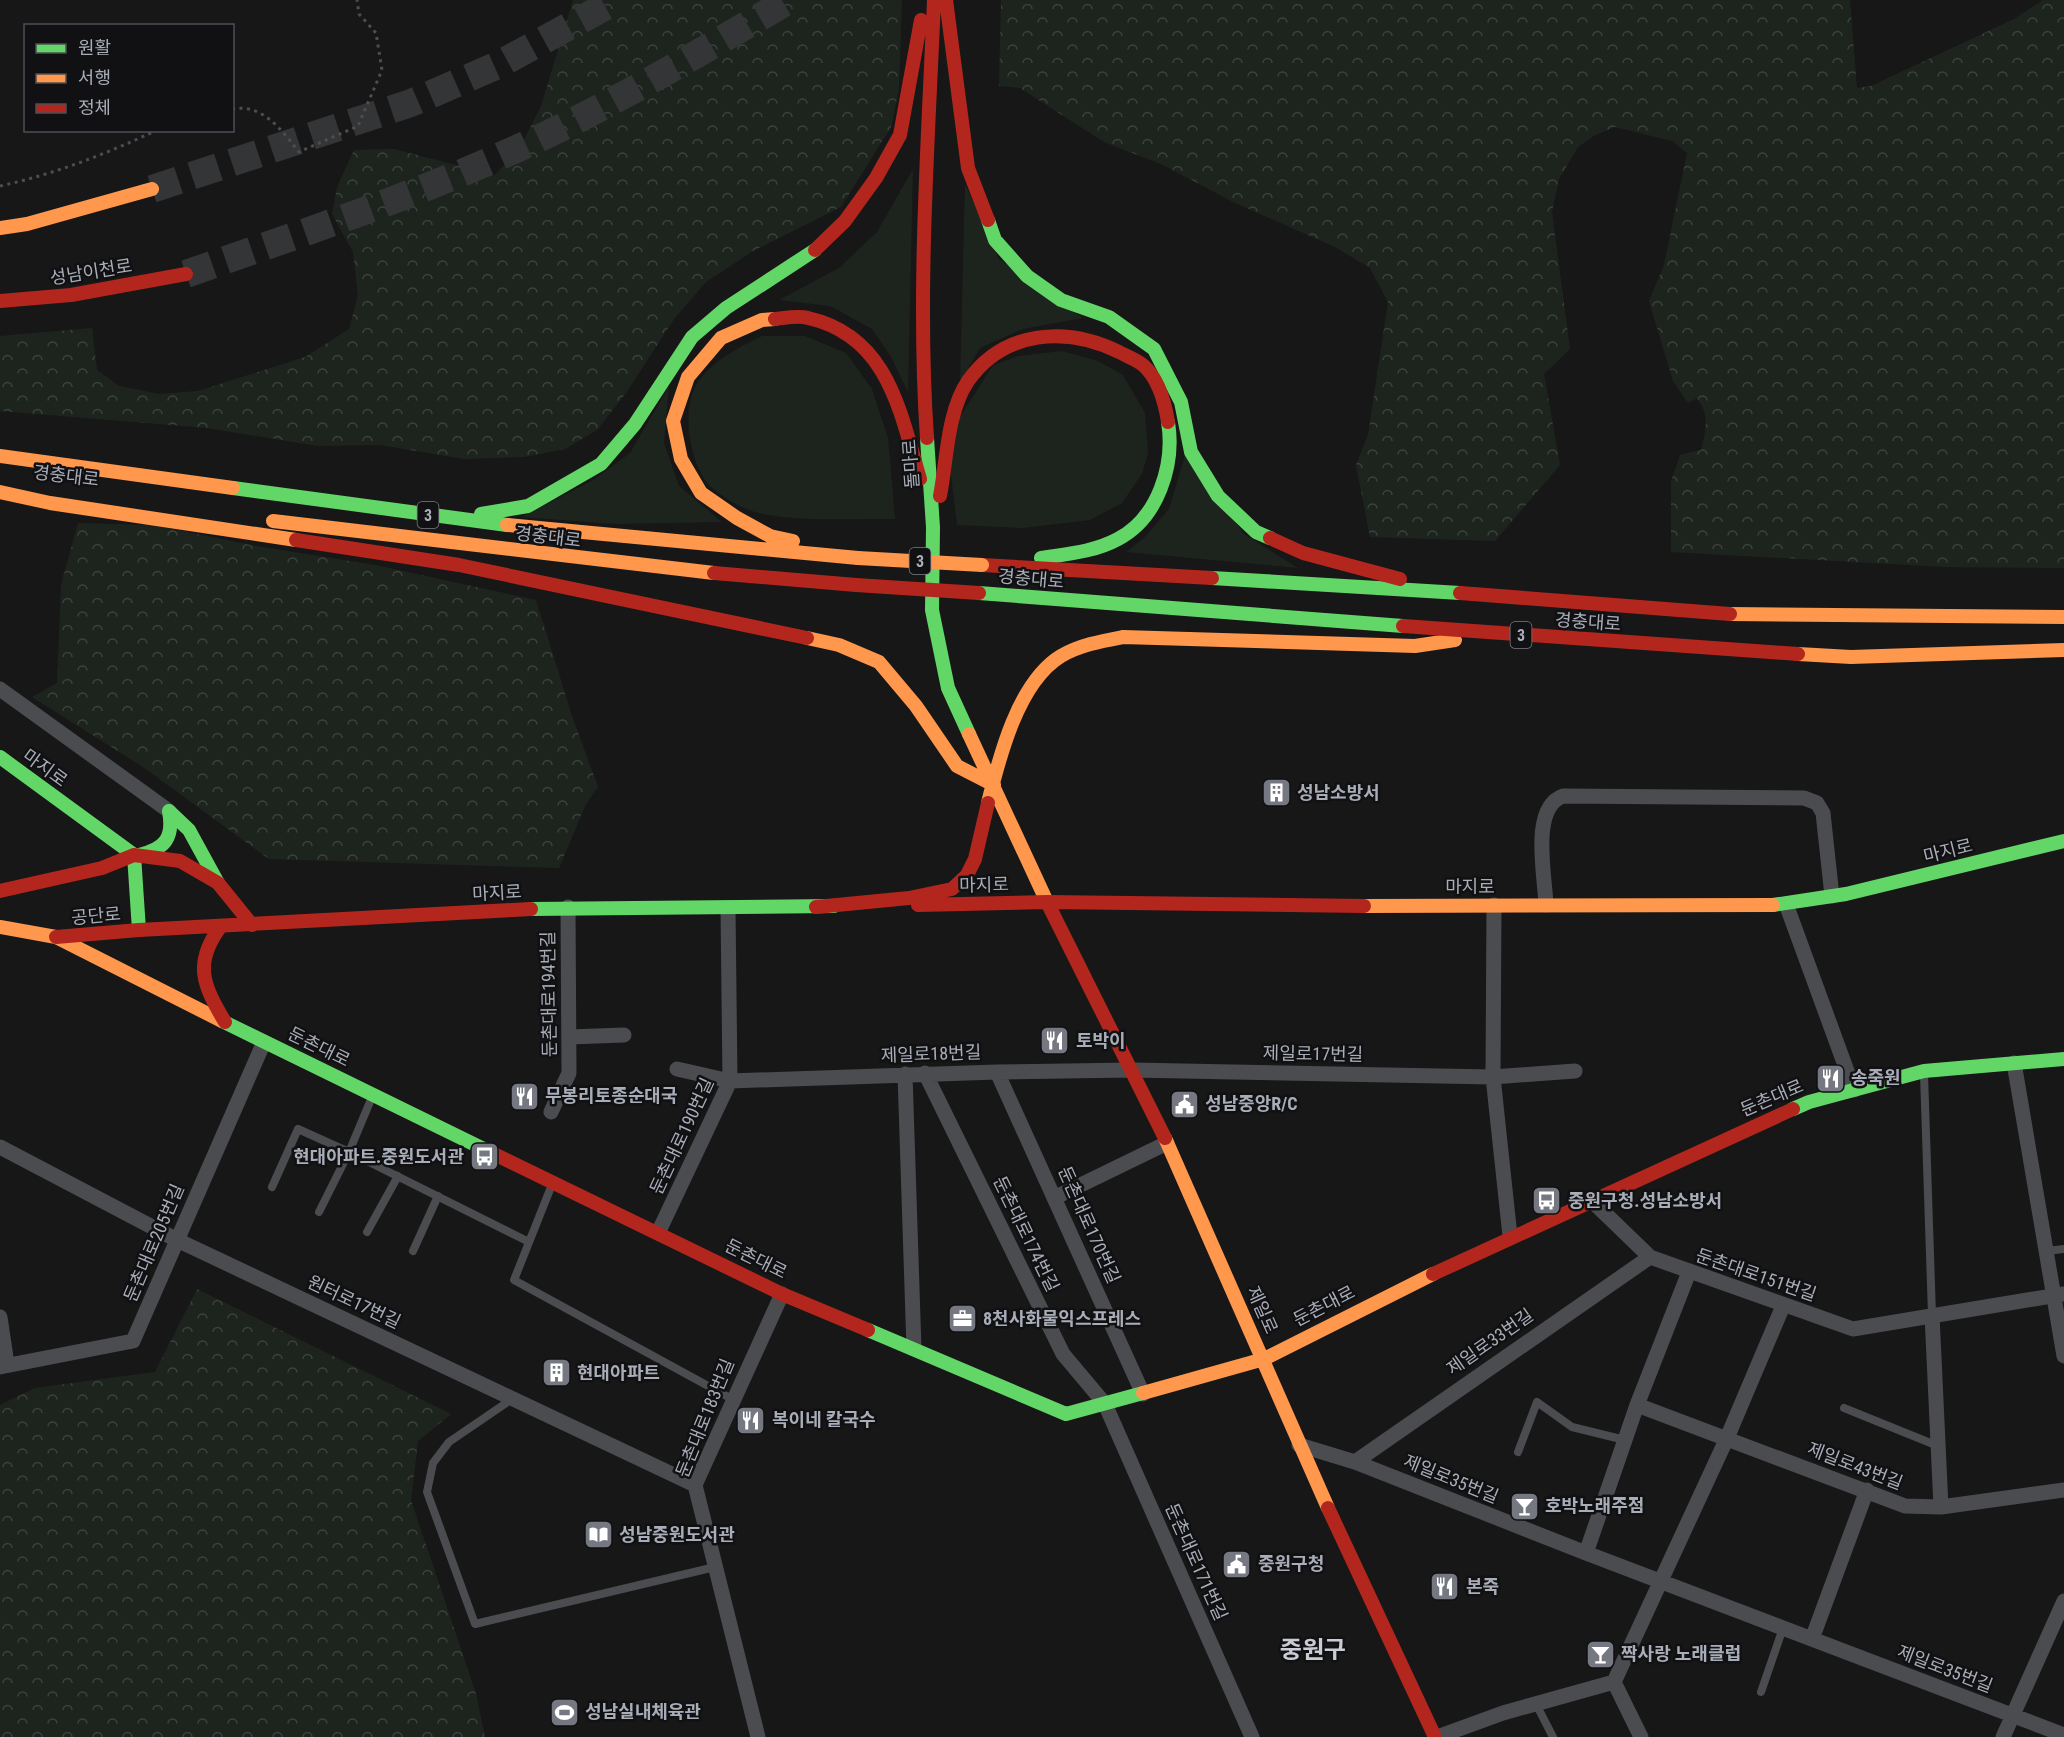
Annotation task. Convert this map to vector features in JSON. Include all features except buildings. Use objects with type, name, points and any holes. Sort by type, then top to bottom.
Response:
[{"type":"main road","points":[[424,514],[488,514],[528,506],[601,464],[635,424],[692,337],[726,308],[807,257],[846,221],[876,178],[900,135],[925,0]]},
{"type":"main road","name":"돌마로","points":[[934,0],[922,286],[923,383],[933,527],[932,610],[948,688],[1047,902]]},
{"type":"main road","points":[[946,0],[968,168],[995,240],[1027,276],[1061,300],[1109,317],[1154,349],[1181,402],[1191,452],[1218,496],[1256,532],[1303,553],[1449,592]]},
{"type":"main road","points":[[0,228],[27,224],[152,189]]},
{"type":"main road","name":"성남이천로","points":[[0,301],[71,295],[186,274]]},
{"type":"main road","points":[[858,558],[770,536],[737,518],[701,493],[681,459],[673,421],[688,376],[721,338],[762,320],[806,317],[847,332],[881,366],[898,404],[933,527]]},
{"type":"main road","points":[[933,527],[955,418],[967,383],[997,350],[1029,337],[1067,334],[1108,345],[1144,366],[1166,403],[1170,440],[1167,474],[1151,510],[1121,538],[1079,553],[982,565]]},
{"type":"main road","name":"경충대로","points":[[0,456],[502,525],[858,558],[1449,592],[1752,616],[2064,617]]},
{"type":"main road","name":"경충대로","points":[[0,486],[222,514]]},
{"type":"main road","points":[[0,492],[50,503],[459,565],[839,645],[879,662],[916,706],[957,766],[993,785]]},
{"type":"main road","name":"경충대로","points":[[257,519],[658,568],[1499,634],[1851,657],[2064,650]]},
{"type":"main road","points":[[816,907],[950,891],[972,870],[981,848],[984,820],[993,785],[1025,696],[1050,664],[1080,645],[1123,637],[1415,646],[1499,634]]},
{"type":"main road","name":"마지로","points":[[0,757],[134,855]]},
{"type":"main road","points":[[0,891],[102,868],[134,855],[155,851],[168,843],[173,827],[169,812]]},
{"type":"main road","points":[[169,812],[189,830],[218,883],[252,925]]},
{"type":"main road","name":"마지로","points":[[139,930],[568,907],[729,908],[1047,902],[1186,906],[1494,904],[1761,907],[1833,896],[2064,841]]},
{"type":"main road","points":[[134,855],[180,861],[218,883]]},
{"type":"main road","points":[[134,855],[139,930]]},
{"type":"main road","name":"제일로","points":[[1047,902],[1167,1143],[1264,1359],[1299,1445],[1436,1737]]},
{"type":"main road","points":[[221,926],[207,945],[204,970],[211,999],[225,1022]]},
{"type":"main road","name":"둔촌대로","points":[[0,927],[56,937],[264,1042],[782,1294],[1066,1414],[1264,1359],[1590,1198],[1809,1102],[1924,1071],[2064,1059]]},
{"type":"main road","name":"공단로","points":[[56,937],[139,930]]},
{"type":"street","points":[[0,688],[169,812]]},
{"type":"street","points":[[1546,905],[1542,827],[1545,811],[1553,800],[1563,796],[1804,798],[1817,803],[1823,813],[1829,885],[1833,896]]},
{"type":"street","points":[[1494,904],[1493,1077],[1510,1236]]},
{"type":"street","points":[[1786,904],[1854,1090]]},
{"type":"street","name":"둔촌대로194번길","points":[[551,1112],[569,1073],[568,907]]},
{"type":"street","name":"둔촌대로190번길","points":[[658,1233],[730,1081],[729,908]]},
{"type":"street","points":[[569,1037],[624,1035]]},
{"type":"street","name":"둔촌대로205번길","points":[[3,1366],[133,1341],[264,1042]]},
{"type":"street","points":[[2014,1063],[2047,1251],[2059,1295],[2064,1356]]},
{"type":"street","name":"제일로18번길","points":[[677,1069],[730,1081],[925,1073],[1132,1070]]},
{"type":"street","name":"제일로17번길","points":[[1132,1070],[1493,1077],[1575,1071]]},
{"type":"street","name":"둔촌대로170번길","points":[[997,1072],[1056,1197],[1143,1394]]},
{"type":"street","name":"둔촌대로174번길","points":[[925,1073],[1063,1354],[1105,1404]]},
{"type":"street","points":[[905,1074],[914,1350]]},
{"type":"street","points":[[1056,1197],[1167,1143]]},
{"type":"street","name":"원터로17번길","points":[[0,1147],[177,1240],[695,1485]]},
{"type":"street","name":"둔촌대로151번길","points":[[1590,1198],[1650,1257],[1853,1329],[2059,1295]]},
{"type":"street","name":"제일로33번길","points":[[1355,1462],[1650,1257]]},
{"type":"street","points":[[1586,1553],[1637,1405],[1689,1272]]},
{"type":"street","name":"둔촌대로183번길","points":[[758,1737],[695,1485],[732,1399],[782,1294]]},
{"type":"street","points":[[1436,1737],[1536,1704],[1614,1682],[1727,1438],[1783,1306]]},
{"type":"street","points":[[1932,1315],[1941,1507]]},
{"type":"street","points":[[0,1317],[3,1366]]},
{"type":"street","name":"둔촌대로171번길","points":[[1105,1404],[1252,1737]]},
{"type":"street","name":"제일로43번길","points":[[1637,1405],[1905,1506],[1941,1507],[2064,1490]]},
{"type":"street","name":"제일로35번길","points":[[1299,1445],[1355,1462],[1661,1582],[2064,1735]]},
{"type":"street","points":[[1812,1638],[1867,1490]]},
{"type":"street","points":[[2003,1737],[2064,1600]]},
{"type":"street","points":[[1614,1682],[1641,1737]]},
{"type":"lane","points":[[1924,1071],[1932,1315]]},
{"type":"lane","points":[[318,1212],[349,1152],[373,1095]]},
{"type":"lane","points":[[272,1187],[298,1129],[529,1242]]},
{"type":"lane","points":[[367,1232],[398,1176]]},
{"type":"lane","points":[[553,1182],[514,1280],[732,1399]]},
{"type":"lane","points":[[413,1251],[438,1197]]},
{"type":"lane","points":[[2047,1251],[2064,1249]]},
{"type":"lane","points":[[512,1399],[449,1442],[433,1463],[426,1492],[475,1624],[715,1567]]},
{"type":"lane","points":[[1518,1452],[1538,1402],[1572,1427],[1625,1440]]},
{"type":"lane","points":[[1844,1408],[1938,1446]]},
{"type":"lane","points":[[1761,1692],[1783,1628]]},
{"type":"lane","points":[[1536,1704],[1553,1737]]},
{"type":"path","points":[[234,109],[241,107],[273,119],[299,152],[358,126],[382,70],[376,33],[359,14],[357,0]]},
{"type":"path","points":[[0,186],[33,179],[107,154],[153,132]]},
{"type":"green space","points":[[573,0],[902,0],[899,89],[891,127],[841,207],[753,251],[706,282],[674,319],[626,393],[597,430],[565,449],[524,457],[464,459],[380,445],[318,446],[207,428],[0,411],[0,336],[92,328],[97,370],[119,386],[159,394],[198,391],[305,357],[349,329],[358,295],[353,252],[332,214],[337,187],[354,150],[394,149],[495,175],[520,148],[541,106]]},
{"type":"green space","points":[[1001,0],[1850,0],[1857,88],[1871,86],[2014,19],[2043,0],[2064,0],[2064,568],[1945,567],[1671,552],[1671,481],[1680,455],[1701,450],[1705,417],[1697,398],[1688,403],[1673,381],[1649,301],[1664,265],[1687,153],[1672,141],[1615,127],[1595,135],[1578,147],[1559,179],[1552,212],[1570,349],[1544,374],[1560,465],[1495,541],[1370,537],[1356,465],[1368,435],[1388,302],[1370,268],[1335,247],[1233,202],[1163,165],[1104,142],[1020,88],[999,86]]},
{"type":"green space","points":[[913,169],[908,392],[891,357],[872,329],[830,306],[779,300],[839,268],[877,232]]},
{"type":"green space","points":[[965,184],[999,259],[1083,318],[1023,329],[980,348],[960,382]]},
{"type":"green space","points":[[762,336],[805,336],[846,353],[872,389],[888,438],[895,519],[818,519],[759,513],[744,508],[709,485],[697,464],[690,437],[691,396],[702,376],[717,362]]},
{"type":"green space","points":[[1062,351],[1098,361],[1123,375],[1145,413],[1148,453],[1142,474],[1122,503],[1090,520],[1023,528],[957,525],[950,467],[956,423],[993,365],[1018,356]]},
{"type":"green space","points":[[669,386],[664,443],[679,486],[722,522],[614,524],[522,517],[593,480],[630,453]]},
{"type":"green space","points":[[1186,452],[1244,534],[1298,568],[1126,552],[1144,538],[1169,509]]},
{"type":"green space","points":[[78,523],[153,525],[256,546],[375,565],[536,600],[572,716],[598,787],[586,804],[559,868],[269,859],[143,767],[32,697],[57,683],[61,585]]},
{"type":"green space","points":[[197,1289],[451,1414],[418,1441],[411,1500],[476,1694],[485,1737],[0,1737],[0,1405],[35,1388],[155,1372]]},
{"type":"tunnel","points":[[152,189],[411,103],[498,65],[617,0]]},
{"type":"tunnel","points":[[186,274],[310,231],[474,168],[514,150],[619,98],[789,0]]},
{"type":"traffic: fast","points":[[988,220],[995,240],[1027,276],[1061,300],[1109,317],[1154,349],[1181,402],[1191,452],[1218,496],[1256,532],[1270,538]]},
{"type":"traffic: fast","points":[[481,514],[528,506],[601,464],[635,424],[692,337],[726,308],[815,250]]},
{"type":"traffic: fast","points":[[1041,558],[1100,547],[1132,530],[1144,518],[1161,489],[1166,472],[1170,439],[1168,422]]},
{"type":"traffic: fast","points":[[927,438],[933,527],[932,610],[948,688],[969,734]]},
{"type":"traffic: fast","points":[[233,488],[507,525]]},
{"type":"traffic: fast","points":[[1212,578],[1460,593]]},
{"type":"traffic: fast","points":[[979,593],[1403,626]]},
{"type":"traffic: fast","points":[[0,757],[134,855],[139,930]]},
{"type":"traffic: fast","points":[[169,811],[189,830],[218,883]]},
{"type":"traffic: fast","points":[[139,855],[161,846],[166,841],[170,828],[169,811]]},
{"type":"traffic: fast","points":[[1773,905],[1846,894],[2064,841]]},
{"type":"traffic: fast","points":[[531,909],[834,906]]},
{"type":"traffic: fast","points":[[222,1021],[492,1153]]},
{"type":"traffic: fast","points":[[1793,1109],[1809,1102],[1924,1071],[2064,1059]]},
{"type":"traffic: fast","points":[[868,1330],[1066,1414],[1143,1393]]},
{"type":"traffic: slow","points":[[0,228],[27,224],[152,189]]},
{"type":"traffic: slow","points":[[775,319],[762,320],[721,338],[688,377],[673,421],[681,459],[701,493],[737,518],[770,536],[793,541]]},
{"type":"traffic: slow","points":[[0,456],[233,488]]},
{"type":"traffic: slow","points":[[0,492],[50,503],[296,540]]},
{"type":"traffic: slow","points":[[273,521],[714,573]]},
{"type":"traffic: slow","points":[[507,525],[858,558]]},
{"type":"traffic: slow","points":[[858,558],[982,565]]},
{"type":"traffic: slow","points":[[1730,614],[2064,617]]},
{"type":"traffic: slow","points":[[988,803],[1012,722],[1022,702],[1046,668],[1061,656],[1083,646],[1123,637],[1415,646],[1455,640]]},
{"type":"traffic: slow","points":[[807,638],[839,645],[879,662],[916,706],[957,766],[994,785]]},
{"type":"traffic: slow","points":[[1798,654],[1851,657],[2064,650]]},
{"type":"traffic: slow","points":[[969,734],[1047,902]]},
{"type":"traffic: slow","points":[[1364,906],[1773,905]]},
{"type":"traffic: slow","points":[[0,927],[56,937],[222,1021]]},
{"type":"traffic: slow","points":[[1165,1138],[1328,1508]]},
{"type":"traffic: slow","points":[[1143,1393],[1264,1359],[1433,1274]]},
{"type":"traffic: jam","points":[[927,438],[923,274],[934,0]]},
{"type":"traffic: jam","points":[[946,0],[968,168],[988,220]]},
{"type":"traffic: jam","points":[[815,250],[845,221],[876,178],[900,135],[921,20]]},
{"type":"traffic: jam","points":[[0,301],[71,295],[186,274]]},
{"type":"traffic: jam","points":[[775,319],[804,317],[835,327],[856,341],[873,359],[897,403],[920,479]]},
{"type":"traffic: jam","points":[[940,496],[952,422],[961,393],[983,364],[999,351],[1018,343],[1058,336],[1079,338],[1134,359],[1149,371],[1157,384],[1168,422]]},
{"type":"traffic: jam","points":[[1270,538],[1303,553],[1400,579]]},
{"type":"traffic: jam","points":[[296,540],[459,565],[807,638]]},
{"type":"traffic: jam","points":[[982,565],[1212,578]]},
{"type":"traffic: jam","points":[[714,573],[856,585]]},
{"type":"traffic: jam","points":[[856,585],[979,593]]},
{"type":"traffic: jam","points":[[1460,593],[1730,614]]},
{"type":"traffic: jam","points":[[1403,626],[1798,654]]},
{"type":"traffic: jam","points":[[816,907],[909,898],[952,889],[967,875],[975,859],[988,803]]},
{"type":"traffic: jam","points":[[134,855],[180,861],[218,883],[252,925]]},
{"type":"traffic: jam","points":[[0,891],[102,868],[134,855]]},
{"type":"traffic: jam","points":[[1047,902],[1165,1138]]},
{"type":"traffic: jam","points":[[918,905],[1047,902],[1364,906]]},
{"type":"traffic: jam","points":[[56,937],[139,930],[531,909]]},
{"type":"traffic: jam","points":[[221,926],[207,951],[204,974],[211,997],[225,1022]]},
{"type":"traffic: jam","points":[[1433,1274],[1793,1109]]},
{"type":"traffic: jam","points":[[492,1153],[782,1294],[868,1330]]},
{"type":"traffic: jam","points":[[1328,1508],[1435,1737]]},
{"type":"place","name":"성남소방서","points":[[1276,793]]},
{"type":"place","name":"토박이","points":[[1055,1041]]},
{"type":"place","name":"송죽원","points":[[1830,1078]]},
{"type":"place","name":"무봉리토종순대국","points":[[524,1096]]},
{"type":"place","name":"성남중앙R/C","points":[[1184,1104]]},
{"type":"place","name":"현대아파트.중원도서관","points":[[485,1157]]},
{"type":"place","name":"중원구청.성남소방서","points":[[1547,1201]]},
{"type":"place","name":"8천사화물익스프레스","points":[[962,1319]]},
{"type":"place","name":"현대아파트","points":[[556,1373]]},
{"type":"place","name":"복이네 칼국수","points":[[751,1420]]},
{"type":"place","name":"호박노래주점","points":[[1524,1506]]},
{"type":"place","name":"성남중원도서관","points":[[598,1535]]},
{"type":"place","name":"중원구청","points":[[1237,1564]]},
{"type":"place","name":"본죽","points":[[1445,1587]]},
{"type":"place","name":"짝사랑 노래클럽","points":[[1600,1654]]},
{"type":"place","name":"성남실내체육관","points":[[564,1712]]},
{"type":"district","name":"중원구","points":[[1313,1650]]}]
